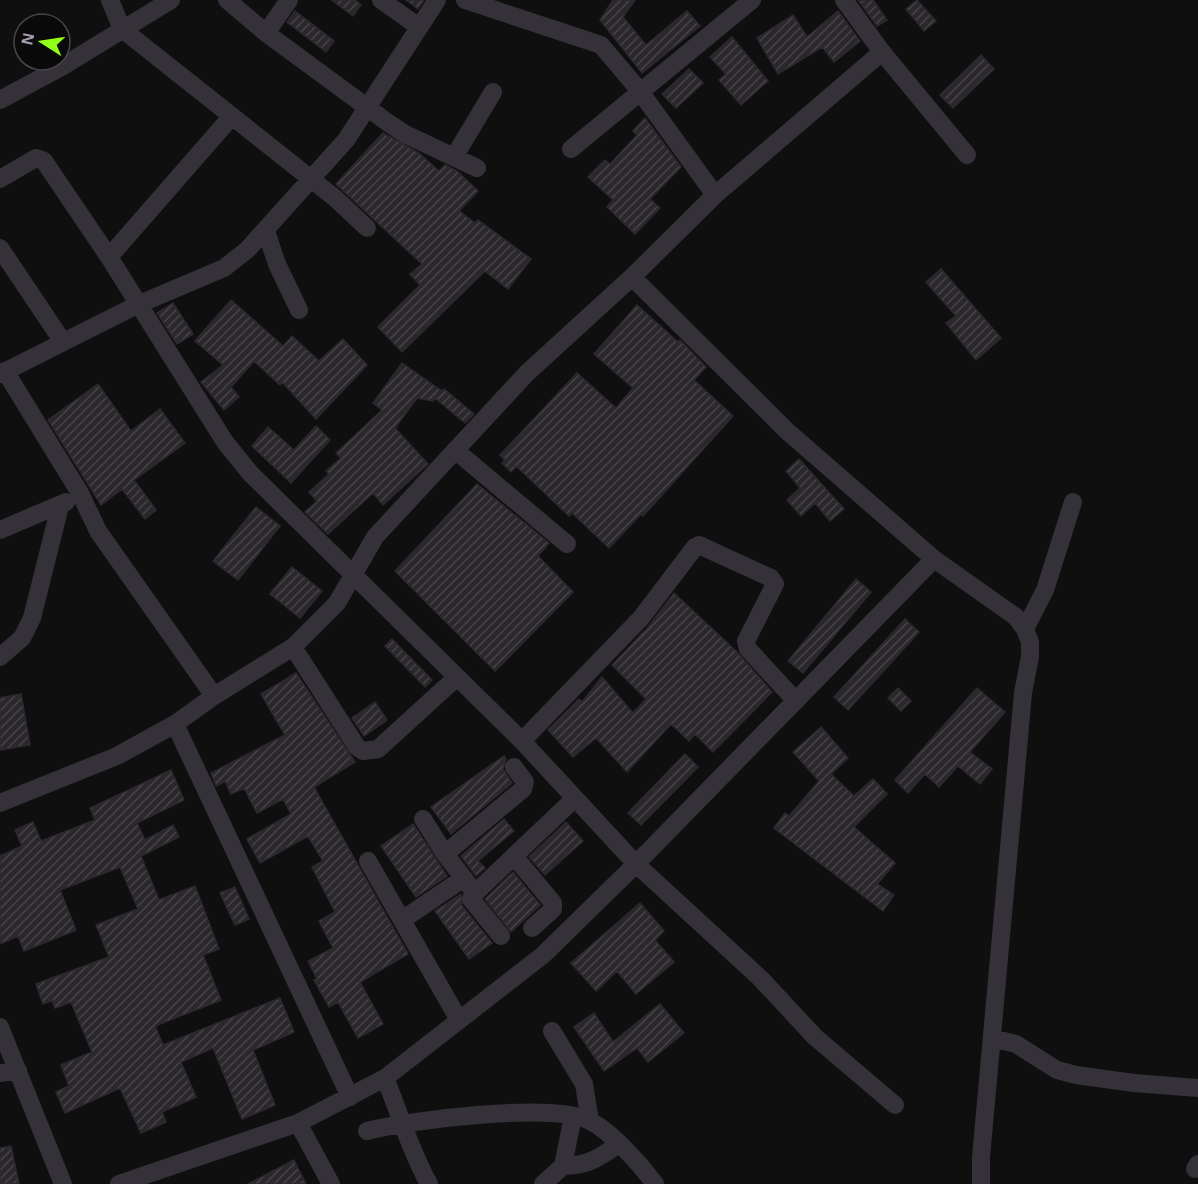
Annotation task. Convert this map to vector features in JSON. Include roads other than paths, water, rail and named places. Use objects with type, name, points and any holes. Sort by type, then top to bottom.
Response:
[{"type":"street","points":[[110,0],[122,29],[335,198],[368,228]]},
{"type":"street","points":[[0,100],[63,66],[171,0]]},
{"type":"street","points":[[227,0],[266,33],[405,134],[477,168]]},
{"type":"street","points":[[266,33],[289,0]]},
{"type":"street","points":[[381,0],[419,27]]},
{"type":"street","points":[[214,696],[98,531],[81,493],[3,372],[136,305],[224,268],[266,231],[346,140],[437,0]]},
{"type":"street","points":[[465,0],[516,8],[602,45],[639,90],[715,195]]},
{"type":"street","points":[[571,149],[639,90],[752,0]]},
{"type":"street","points":[[844,0],[882,52],[967,155]]},
{"type":"street","points":[[0,803],[108,760],[175,724],[214,696],[293,646],[337,603],[375,537],[527,374],[632,277],[715,195],[882,52]]},
{"type":"street","points":[[454,157],[493,92]]},
{"type":"street","points":[[109,257],[232,116]]},
{"type":"street","points":[[0,179],[40,158],[109,257],[136,305],[225,442],[250,474],[522,741],[636,864],[761,979],[815,1036],[895,1105]]},
{"type":"street","points":[[266,231],[277,264],[299,310]]},
{"type":"street","points":[[0,248],[63,342]]},
{"type":"street","points":[[632,277],[787,431],[934,559],[1004,608],[1025,629],[1030,656],[1023,693],[981,1157],[981,1184]]},
{"type":"street","points":[[455,450],[567,544]]},
{"type":"street","points":[[0,530],[60,506],[81,493]]},
{"type":"street","points":[[1025,629],[1045,590],[1073,502]]},
{"type":"street","points":[[0,657],[22,638],[32,618],[60,506]]},
{"type":"street","points":[[522,741],[641,618],[695,547],[699,545],[771,578],[775,584],[746,641],[747,649],[796,701]]},
{"type":"street","points":[[119,1184],[298,1123],[385,1078],[543,955],[636,864],[934,559]]},
{"type":"street","points":[[293,646],[357,747],[363,751],[378,749],[457,677]]},
{"type":"street","points":[[175,724],[350,1097]]},
{"type":"street","points":[[445,854],[523,789],[525,782],[514,767]]},
{"type":"street","points":[[501,936],[471,899],[574,799]]},
{"type":"street","points":[[423,819],[445,854],[476,893]]},
{"type":"street","points":[[514,856],[554,903],[553,909],[532,928]]},
{"type":"street","points":[[368,861],[459,1020]]},
{"type":"street","points":[[402,920],[464,878]]},
{"type":"street","points":[[0,1027],[9,1072],[63,1184]]},
{"type":"street","points":[[543,1184],[563,1166],[582,1118],[584,1084],[552,1031]]},
{"type":"street","points":[[992,1038],[1016,1044],[1058,1070],[1076,1075],[1134,1083],[1198,1088]]},
{"type":"street","points":[[385,1078],[404,1122],[414,1156],[429,1184]]},
{"type":"street","points":[[367,1131],[404,1122],[469,1116],[582,1118],[619,1144],[643,1167],[655,1184]]},
{"type":"street","points":[[298,1123],[331,1184]]},
{"type":"street","points":[[563,1166],[581,1166],[592,1162],[619,1144]]}]
